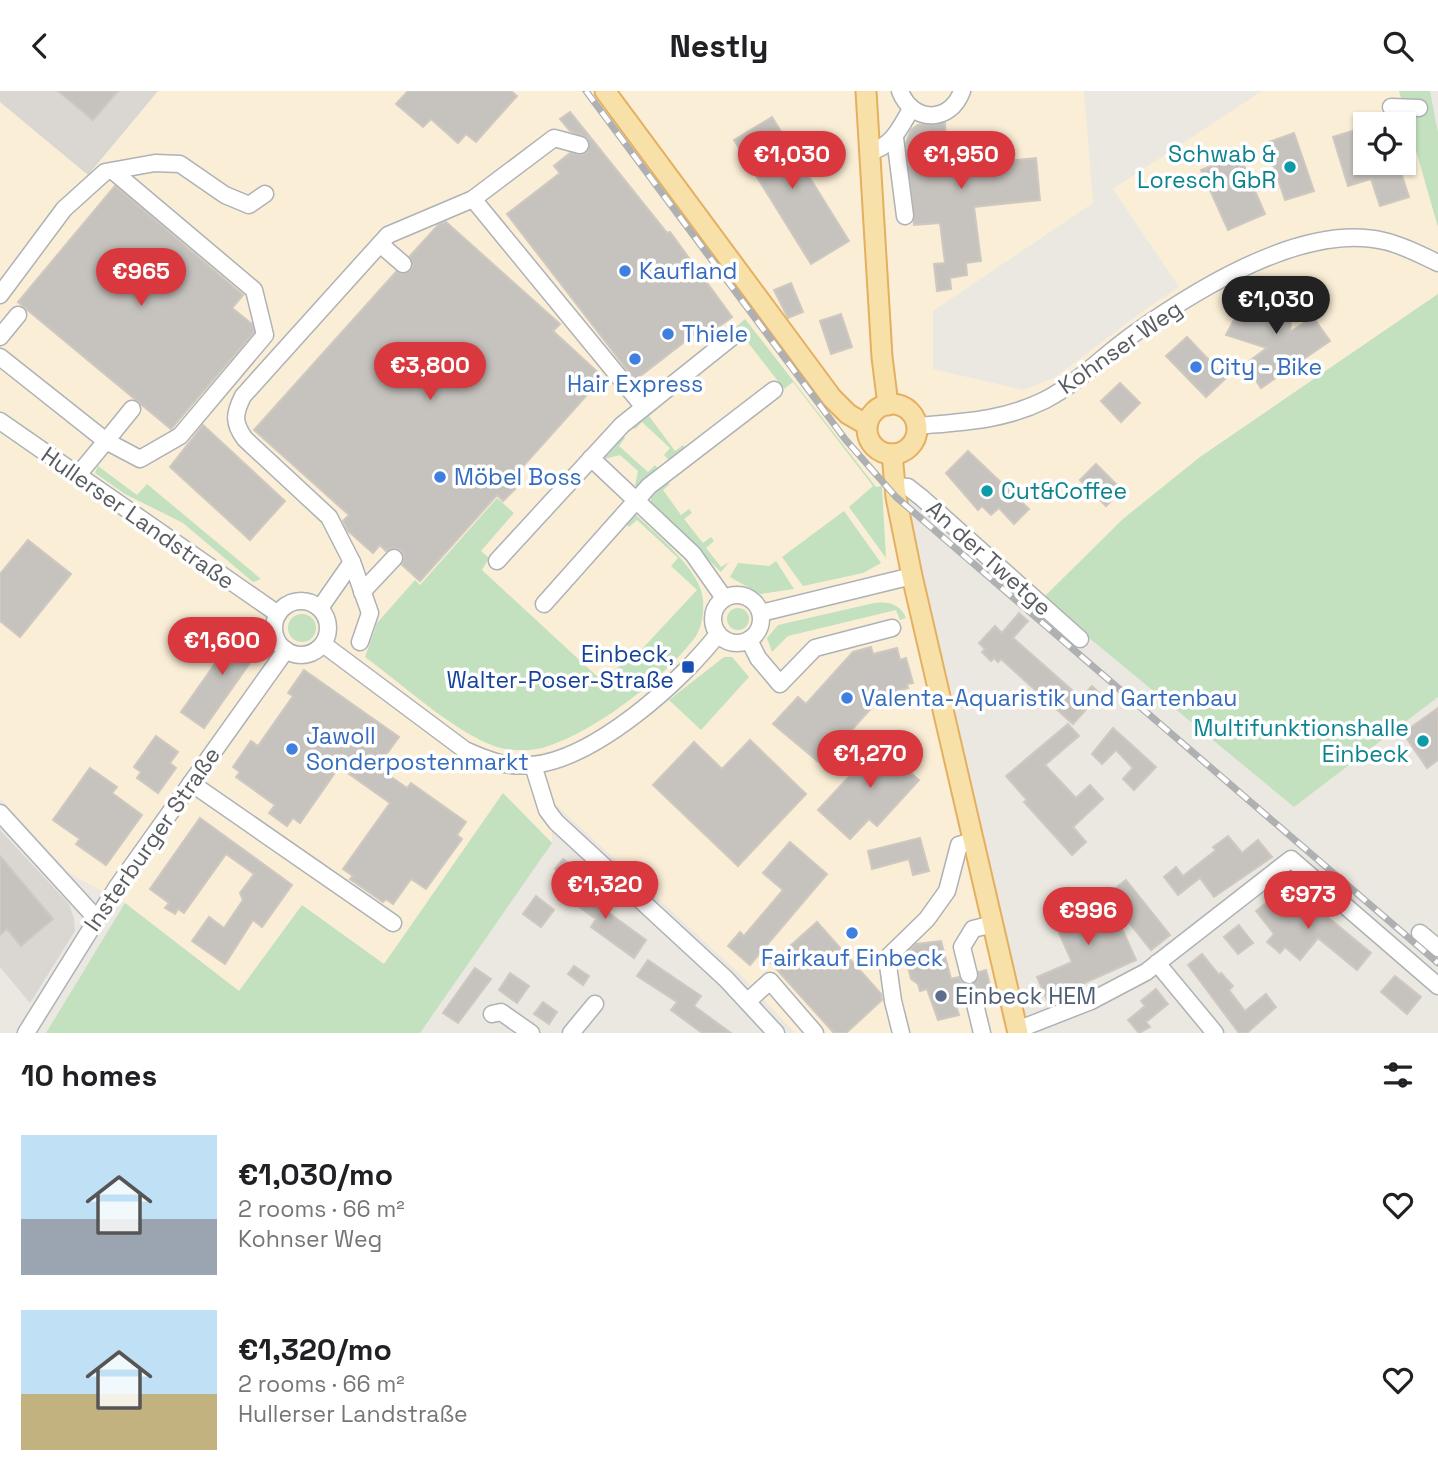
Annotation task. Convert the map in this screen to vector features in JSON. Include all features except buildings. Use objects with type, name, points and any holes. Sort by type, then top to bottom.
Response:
[{"type":"main road","points":[[605,91],[832,398],[848,414],[867,425]]},
{"type":"main road","points":[[866,91],[882,357],[888,405]]},
{"type":"main road","points":[[888,405],[905,409],[916,426],[914,440],[908,448],[892,454],[881,452],[867,436],[867,425],[874,411],[888,405]]},
{"type":"main road","points":[[892,454],[895,486],[912,576],[1018,1032]]},
{"type":"street","points":[[900,91],[911,109],[931,116],[941,115],[958,102],[962,91]]},
{"type":"street","points":[[1391,107],[1419,108]]},
{"type":"street","points":[[869,152],[880,150],[895,138],[911,109]]},
{"type":"street","points":[[359,642],[370,614],[351,550],[329,517],[245,439],[237,428],[234,413],[243,396],[388,235],[473,199],[554,138],[580,145]]},
{"type":"street","points":[[895,138],[905,216]]},
{"type":"street","points":[[0,295],[64,209],[105,172],[155,163],[180,165],[225,195],[249,205],[265,194]]},
{"type":"street","points":[[0,358],[106,441],[140,459],[180,436],[265,335],[254,290],[113,171]]},
{"type":"street","points":[[473,199],[643,406]]},
{"type":"street","name":"Kohnser Weg","points":[[916,426],[1008,416],[1048,399],[1135,333],[1210,286],[1247,267],[1304,245],[1350,237],[1383,240],[1438,264]]},
{"type":"street","points":[[380,244],[403,264]]},
{"type":"street","points":[[0,337],[18,314]]},
{"type":"street","points":[[497,561],[591,458],[643,406],[732,337]]},
{"type":"street","points":[[544,604],[636,500],[774,390]]},
{"type":"street","points":[[78,476],[132,409]]},
{"type":"street","name":"Hullerser Landstraße","points":[[0,421],[278,614]]},
{"type":"street","points":[[591,458],[693,554],[724,598]]},
{"type":"street","name":"An der Twetge","points":[[895,486],[908,487],[922,498],[1080,639]]},
{"type":"street","points":[[320,607],[351,550]]},
{"type":"street","points":[[362,592],[394,558]]},
{"type":"street","points":[[761,613],[912,576]]},
{"type":"street","points":[[731,594],[747,596],[761,613],[761,626],[749,640],[729,642],[718,634],[713,619],[714,611],[724,598],[731,594]]},
{"type":"street","points":[[298,601],[320,607],[329,628],[323,644],[309,654],[293,654],[286,650],[275,635],[278,614],[289,603],[298,601]]},
{"type":"street","points":[[749,640],[758,658],[780,684],[815,648],[892,628]]},
{"type":"street","points":[[323,644],[465,750],[490,761],[533,765],[568,756],[612,730],[688,667],[718,634]]},
{"type":"street","name":"Insterburger Straße","points":[[26,1033],[96,918],[286,650]]},
{"type":"street","points":[[533,765],[547,810],[556,822],[748,1001],[776,1033]]},
{"type":"street","points":[[191,783],[393,923]]},
{"type":"street","points":[[0,813],[96,918]]},
{"type":"street","points":[[901,1033],[887,958],[927,919],[947,891],[959,845],[973,841]]},
{"type":"street","points":[[1018,1032],[1091,1001],[1157,963],[1290,859],[1438,986]]},
{"type":"street","points":[[968,975],[962,947],[973,929],[993,924]]},
{"type":"street","points":[[1420,933],[1438,948]]},
{"type":"street","points":[[1157,963],[1215,1033]]},
{"type":"street","points":[[748,1001],[770,981],[815,1033]]},
{"type":"street","points":[[974,1000],[982,1033]]},
{"type":"street","points":[[571,1033],[595,1004]]},
{"type":"street","points":[[492,1014],[502,1012],[531,1033]]},
{"type":"shaded area","points":[[0,91],[1084,91],[1093,203],[933,311],[933,369],[1023,390],[1054,378],[1179,287],[1113,189],[1262,91],[1399,91],[1405,112],[1353,112],[1353,175],[1416,175],[1416,150],[1438,227],[1438,294],[1200,457],[1123,519],[1042,599],[910,482],[886,485],[1006,1033],[795,1033],[740,974],[552,801],[552,843],[503,793],[384,965],[239,991],[125,903],[70,874],[0,798]]},
{"type":"shaded area","points":[[0,91],[158,91],[88,175],[0,102]]},
{"type":"shaded area","points":[[0,830],[69,904],[74,918],[75,931],[30,1003],[0,967]]},
{"type":"green space","points":[[1399,91],[1430,91],[1438,133],[1438,227],[1416,150],[1416,112],[1405,112]]},
{"type":"green space","points":[[1438,294],[1438,697],[1294,807],[1042,599],[1123,519],[1200,457]]},
{"type":"green space","points":[[745,319],[876,487],[882,486],[886,558],[849,507],[873,486],[793,382],[784,389],[736,327]]},
{"type":"green space","points":[[654,408],[656,410],[649,416],[675,451],[683,445],[685,448],[670,461],[664,455],[670,448],[642,422],[635,429],[632,426]]},
{"type":"green space","points":[[623,436],[625,438],[619,446],[648,472],[655,465],[658,469],[639,487],[635,486],[638,471],[620,455],[604,459]]},
{"type":"green space","points":[[98,466],[137,495],[147,484],[261,579],[253,582],[183,523],[125,494],[95,473]]},
{"type":"green space","points":[[666,483],[670,484],[663,490],[681,515],[689,509],[692,513],[684,519],[703,543],[711,537],[714,541],[706,548],[721,567],[729,562],[721,572],[651,503],[651,497]]},
{"type":"green space","points":[[497,498],[514,513],[481,551],[489,558],[482,570],[601,680],[642,649],[697,590],[671,566],[678,558],[637,520],[629,527],[626,524],[635,514],[687,565],[701,589],[703,600],[702,619],[696,636],[649,685],[587,728],[567,739],[533,750],[506,749],[472,736],[365,657],[377,623],[415,580],[420,585]]},
{"type":"green space","points":[[844,511],[881,563],[863,573],[803,586],[782,557]]},
{"type":"green space","points":[[776,561],[794,589],[760,594],[730,577],[738,563],[769,566]]},
{"type":"green space","points":[[874,603],[893,605],[901,609],[906,618],[900,620],[896,610],[788,636],[772,652],[767,638],[778,625]]},
{"type":"green space","points":[[738,608],[746,611],[749,619],[746,627],[738,630],[730,627],[727,619],[730,611]]},
{"type":"green space","points":[[302,614],[312,618],[316,628],[312,638],[302,642],[292,638],[288,628],[292,618]]},
{"type":"green space","points":[[724,657],[732,657],[749,677],[701,730],[669,700]]},
{"type":"green space","points":[[503,793],[552,843],[420,1033],[46,1033],[125,903],[239,991],[302,905],[384,964]]},
{"type":"tunnel","points":[[969,975],[974,1000]]},
{"type":"railway","points":[[586,91],[845,439],[896,497],[1438,963]]},
{"type":"place","name":"Schwab & Loresch GbR","points":[[1290,167]]},
{"type":"place","name":"Kaufland","points":[[625,271]]},
{"type":"place","name":"Thiele","points":[[668,334]]},
{"type":"place","name":"Hair Express","points":[[635,359]]},
{"type":"place","name":"City - Bike","points":[[1196,367]]},
{"type":"place","name":"Möbel Boss","points":[[440,477]]},
{"type":"place","name":"Cut&Coffee","points":[[987,491]]},
{"type":"place","name":"Einbeck, Walter-Poser-Straße","points":[[688,667]]},
{"type":"place","name":"Valenta-Aquaristik und Gartenbau","points":[[847,698]]},
{"type":"place","name":"Multifunktionshalle Einbeck","points":[[1423,741]]},
{"type":"place","name":"Jawoll Sonderpostenmarkt","points":[[292,749]]},
{"type":"place","name":"Fairkauf Einbeck","points":[[852,933]]},
{"type":"place","name":"Einbeck HEM","points":[[941,996]]}]
